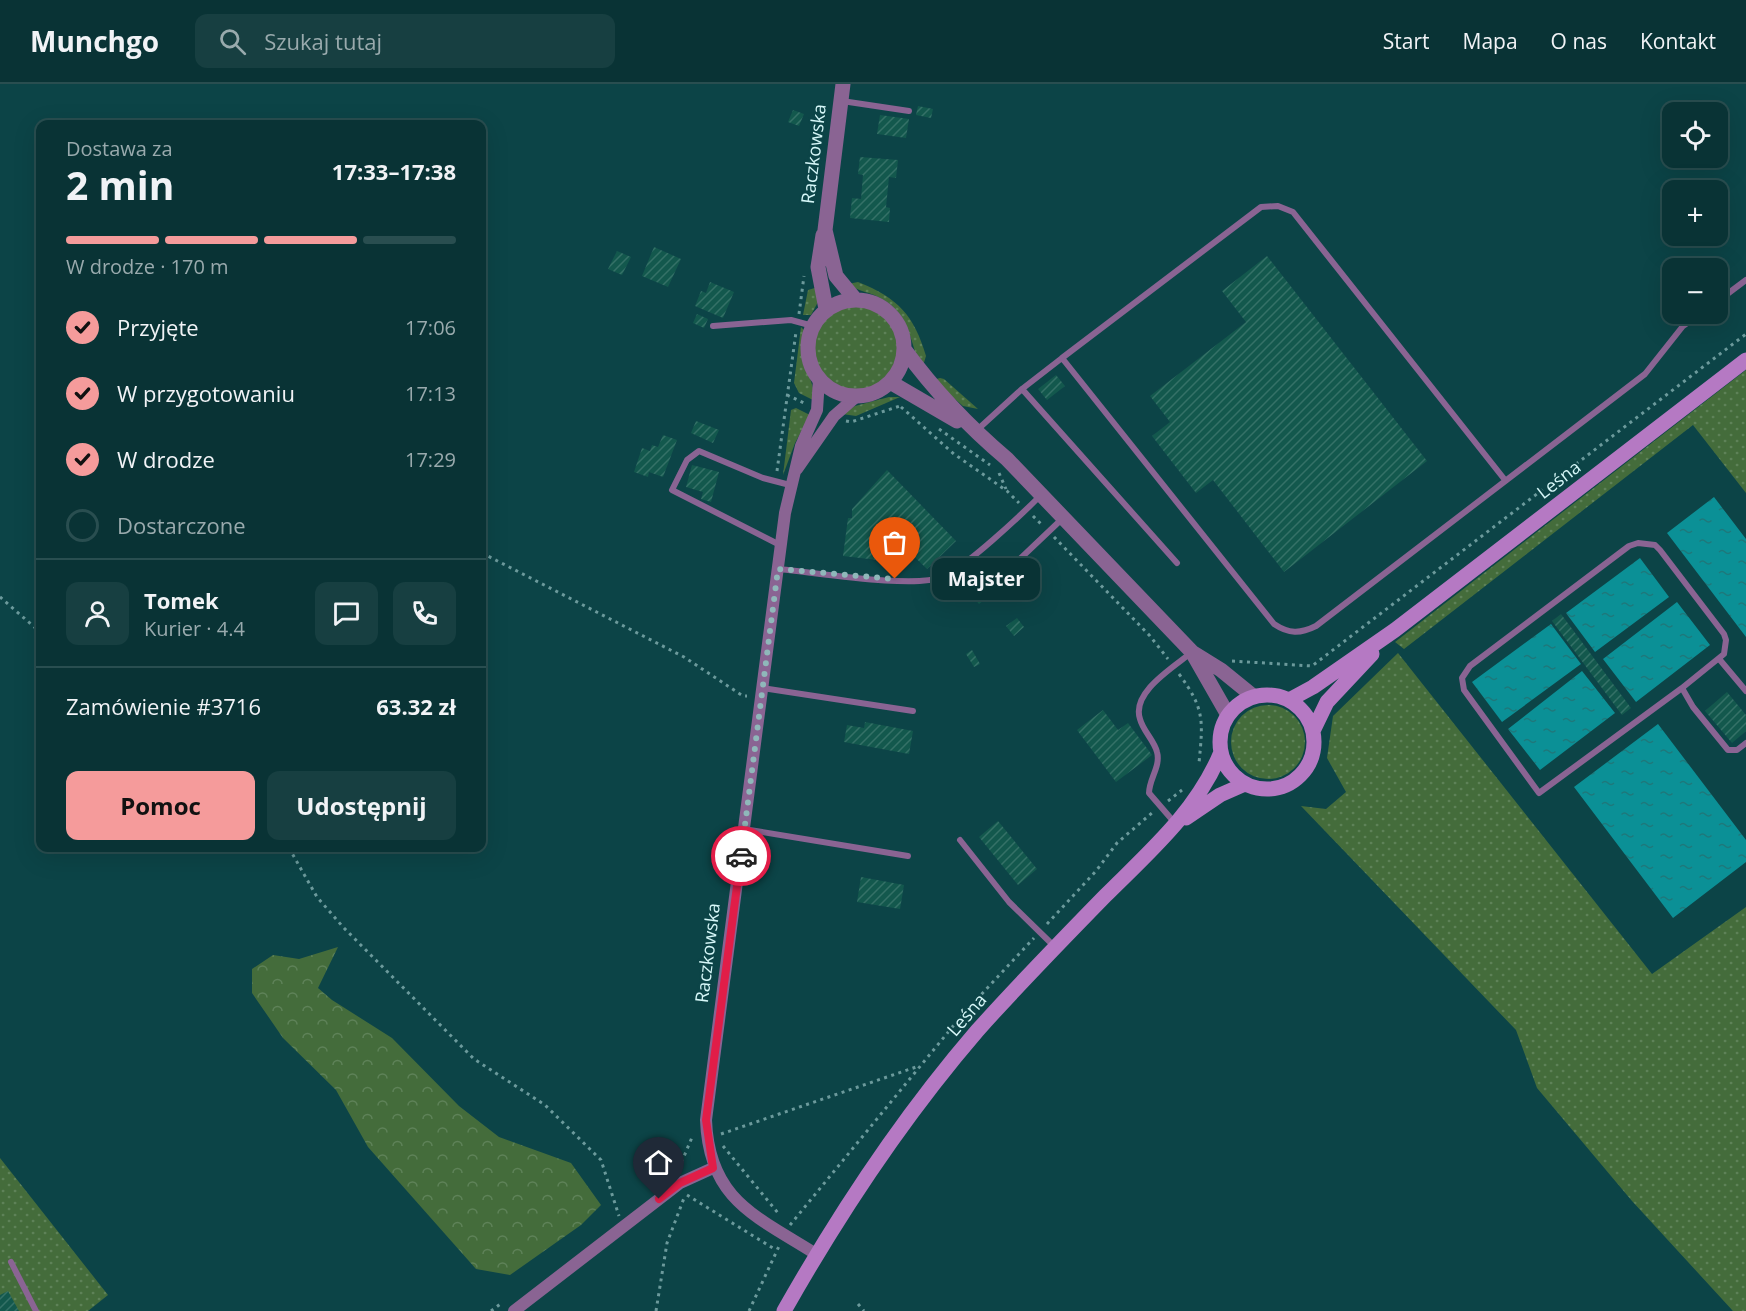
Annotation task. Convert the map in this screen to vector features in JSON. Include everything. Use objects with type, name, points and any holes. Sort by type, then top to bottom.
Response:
[{"type":"main road","name":"Leśna","points":[[1289,700],[1313,687],[1395,630],[1746,360]]},
{"type":"main road","name":"Leśna","points":[[1313,731],[1327,702],[1395,630]]},
{"type":"main road","points":[[1272,695],[1289,700],[1304,713],[1313,731],[1313,752],[1310,763],[1296,779],[1287,785],[1266,789],[1245,784],[1229,771],[1221,752],[1220,733],[1228,715],[1244,700],[1253,696],[1272,695]]},
{"type":"main road","name":"Leśna","points":[[816,1254],[897,1132],[936,1081],[977,1031],[1055,947],[1176,825],[1210,780],[1221,752]]},
{"type":"main road","name":"Leśna","points":[[1176,825],[1220,795],[1245,784]]},
{"type":"main road","points":[[784,1311],[816,1254]]},
{"type":"street","name":"Raczkowska","points":[[826,309],[818,261],[825,230],[843,84]]},
{"type":"street","name":"Raczkowska","points":[[825,230],[836,276],[855,299]]},
{"type":"street","points":[[855,299],[869,301],[893,317],[901,329],[904,349],[898,371],[890,382],[879,391],[857,396],[837,393],[819,379],[809,362],[805,323],[826,309],[855,299]]},
{"type":"street","points":[[904,349],[927,380],[975,432],[1007,459],[1192,652],[1228,715]]},
{"type":"street","name":"Raczkowska","points":[[816,1254],[746,1210],[729,1193],[713,1168],[706,1120],[781,545],[792,479],[801,446],[817,410],[819,379]]},
{"type":"street","points":[[890,382],[975,432]]},
{"type":"street","name":"Raczkowska","points":[[792,479],[834,416],[857,396]]},
{"type":"street","points":[[1192,652],[1221,670],[1253,696]]},
{"type":"street","points":[[514,1311],[680,1183],[713,1168]]},
{"type":"lane","points":[[841,100],[909,111]]},
{"type":"lane","points":[[975,432],[1022,388],[1261,207],[1278,206],[1293,212],[1504,480]]},
{"type":"lane","points":[[1728,294],[1746,280]]},
{"type":"lane","points":[[713,326],[805,323]]},
{"type":"lane","points":[[1062,358],[1274,624],[1284,631],[1304,632],[1316,626],[1645,374],[1686,324]]},
{"type":"lane","points":[[1022,388],[1177,563]]},
{"type":"lane","points":[[781,545],[672,490],[687,460],[699,451],[776,481],[792,479]]},
{"type":"lane","points":[[778,569],[915,581],[940,578],[1026,510],[1041,495]]},
{"type":"lane","points":[[1005,573],[1064,517]]},
{"type":"lane","points":[[1638,543],[1654,545],[1660,550],[1724,634],[1726,647],[1720,660],[1682,688],[1539,793],[1464,690],[1462,678],[1470,666],[1629,546],[1638,543]]},
{"type":"lane","points":[[1176,825],[1149,793],[1158,763],[1157,752],[1140,721],[1138,710],[1141,699],[1152,686],[1192,652]]},
{"type":"lane","points":[[1720,660],[1746,690]]},
{"type":"lane","points":[[1682,688],[1693,707],[1728,750],[1737,750],[1746,743]]},
{"type":"lane","points":[[762,692],[913,711]]},
{"type":"lane","points":[[744,829],[908,856]]},
{"type":"lane","points":[[960,840],[1009,902],[1055,947]]},
{"type":"lane","points":[[11,1262],[36,1311]]},
{"type":"path","points":[[776,481],[805,323],[803,282]]},
{"type":"path","points":[[1233,660],[1312,666],[1746,334]]},
{"type":"path","points":[[901,406],[954,454],[1007,491],[1150,636],[1195,695],[1203,717],[1198,768]]},
{"type":"path","points":[[931,422],[954,442],[998,471],[1007,491]]},
{"type":"path","points":[[486,555],[684,657],[743,696],[762,692]]},
{"type":"path","points":[[0,597],[36,628]]},
{"type":"path","points":[[749,1311],[776,1250],[791,1223],[920,1066],[1000,972],[1096,871],[1117,843],[1188,786]]},
{"type":"path","points":[[291,852],[317,897],[343,927],[474,1059],[544,1104],[601,1160],[615,1207],[626,1224]]},
{"type":"path","points":[[716,1136],[920,1066]]},
{"type":"path","points":[[723,1145],[779,1215]]},
{"type":"path","points":[[685,1194],[776,1250]]},
{"type":"path","points":[[785,1219],[791,1223]]},
{"type":"path","points":[[858,1304],[864,1311]]},
{"type":"green space","points":[[858,282],[894,302],[910,319],[926,356],[922,369],[908,330],[899,313],[882,299],[848,284]]},
{"type":"green space","points":[[818,287],[818,302],[811,315],[803,315],[808,290]]},
{"type":"green space","points":[[856,300],[875,303],[890,314],[901,329],[904,348],[901,367],[890,382],[875,393],[856,396],[837,393],[822,382],[811,367],[808,348],[811,329],[822,314],[837,303]]},
{"type":"green space","points":[[801,327],[804,330],[803,361],[814,391],[815,401],[799,393],[794,383]]},
{"type":"green space","points":[[1746,370],[1746,493],[1693,425],[1404,649],[1395,642]]},
{"type":"green space","points":[[940,378],[978,409],[963,406],[933,380]]},
{"type":"green space","points":[[889,397],[900,397],[856,416],[842,414],[855,406]]},
{"type":"green space","points":[[796,408],[810,415],[795,443],[783,475],[791,410]]},
{"type":"green space","points":[[1398,653],[1652,974],[1746,907],[1746,1311],[1733,1311],[1632,1201],[1537,1088],[1516,1030],[1301,806],[1326,809],[1346,792],[1327,758],[1333,716]]},
{"type":"green space","points":[[1268,705],[1289,711],[1299,721],[1305,742],[1299,763],[1289,773],[1268,779],[1247,773],[1237,763],[1231,742],[1237,721],[1247,711]]},
{"type":"green space","points":[[338,947],[318,988],[332,1000],[392,1038],[459,1106],[499,1137],[571,1163],[601,1205],[581,1225],[510,1275],[476,1269],[368,1147],[336,1090],[283,1038],[252,993],[252,969],[273,955],[299,959]]},
{"type":"green space","points":[[0,1158],[108,1295],[88,1311],[0,1311]]},
{"type":"water","points":[[1714,497],[1746,539],[1746,637],[1667,533]]},
{"type":"water","points":[[1640,558],[1669,597],[1595,652],[1566,613]]},
{"type":"water","points":[[1677,602],[1710,645],[1636,702],[1603,659]]},
{"type":"water","points":[[1551,624],[1581,664],[1502,722],[1472,682]]},
{"type":"water","points":[[1582,671],[1615,713],[1540,770],[1508,729]]},
{"type":"water","points":[[1658,724],[1746,840],[1746,862],[1673,918],[1574,787]]},
{"type":"building","points":[[918,106],[933,109],[931,118],[916,115]]},
{"type":"building","points":[[793,110],[804,114],[799,126],[788,122]]},
{"type":"building","points":[[880,115],[909,119],[906,138],[877,134]]},
{"type":"building","points":[[860,157],[898,160],[896,178],[889,177],[886,207],[890,208],[889,222],[850,218],[852,198],[861,199],[863,175],[858,174]]},
{"type":"building","points":[[654,247],[681,259],[668,287],[642,276]]},
{"type":"building","points":[[617,251],[631,257],[622,275],[608,269]]},
{"type":"building","points":[[1267,256],[1427,461],[1284,572],[1213,480],[1196,493],[1152,436],[1170,422],[1150,396],[1246,322],[1222,291]]},
{"type":"building","points":[[710,282],[734,292],[723,318],[695,306],[701,291],[706,293]]},
{"type":"building","points":[[697,314],[708,319],[704,328],[693,323]]},
{"type":"building","points":[[1056,375],[1065,386],[1047,400],[1038,389]]},
{"type":"building","points":[[696,421],[719,430],[713,443],[691,433]]},
{"type":"building","points":[[663,435],[677,440],[663,477],[649,472],[648,477],[634,472],[642,448],[650,451],[652,445],[658,447]]},
{"type":"building","points":[[692,465],[719,472],[711,502],[701,499],[703,492],[686,487]]},
{"type":"building","points":[[887,470],[956,541],[927,569],[890,533],[881,536],[878,560],[843,556],[848,518],[852,518],[852,509]]},
{"type":"building","points":[[990,568],[1004,584],[979,604],[966,588]]},
{"type":"building","points":[[1561,614],[1631,708],[1622,715],[1552,621]]},
{"type":"building","points":[[1017,618],[1024,627],[1014,636],[1006,626]]},
{"type":"building","points":[[972,650],[980,664],[974,667],[966,654]]},
{"type":"building","points":[[1727,692],[1746,715],[1746,731],[1732,743],[1705,711]]},
{"type":"building","points":[[1103,710],[1118,730],[1128,723],[1152,755],[1116,782],[1077,730]]},
{"type":"building","points":[[865,722],[913,731],[909,754],[844,742],[847,725],[864,728]]},
{"type":"building","points":[[998,821],[1037,869],[1018,885],[979,837]]},
{"type":"building","points":[[861,877],[904,885],[900,909],[857,902]]},
{"type":"building","points":[[8,1291],[19,1311],[0,1311],[0,1295]]},
{"type":"way so far","points":[[741,856],[778,569],[895,579]]},
{"type":"place","name":"Majster","points":[[895,579]]},
{"type":"route","points":[[659,1199],[680,1183],[713,1168],[706,1120],[741,856]]}]
